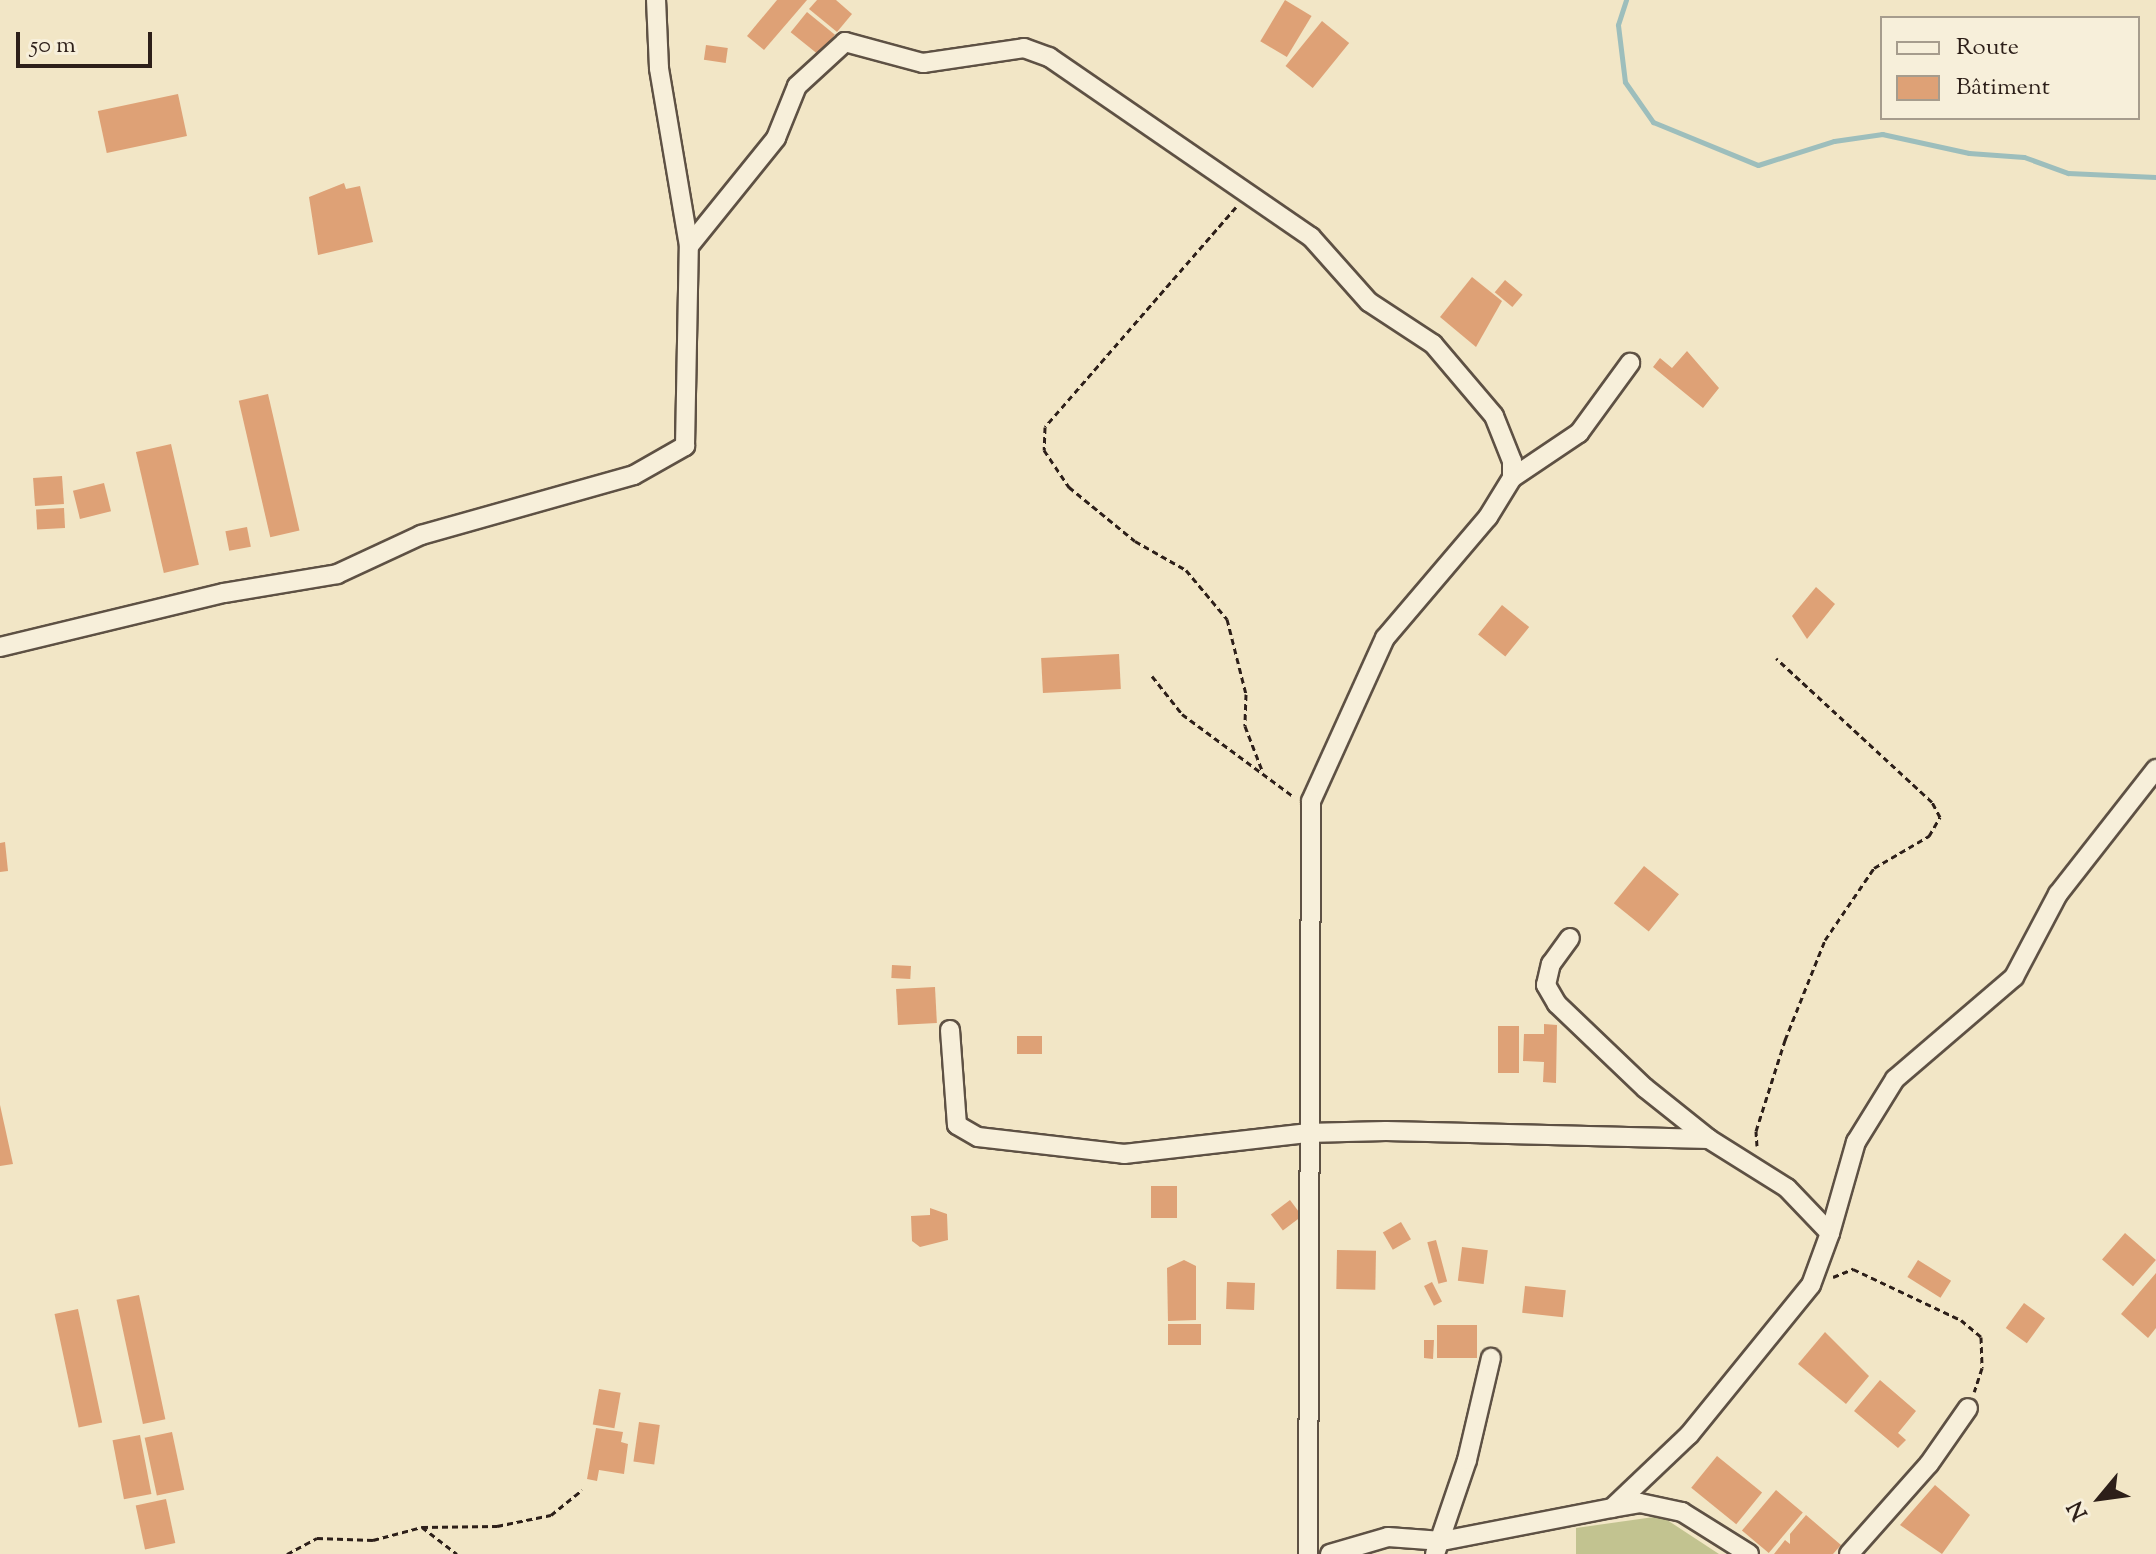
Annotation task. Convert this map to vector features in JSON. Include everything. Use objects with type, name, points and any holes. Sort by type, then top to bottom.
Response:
[{"type":"street","points":[[0,647],[224,593],[337,574],[421,535],[669,460],[685,446],[689,246],[659,68],[656,0]]},
{"type":"street","points":[[689,246],[776,138],[797,86],[845,42],[923,63],[1024,48],[1049,57],[1311,237],[1369,302],[1433,344],[1494,416],[1512,461],[1512,478]]},
{"type":"street","points":[[1308,1554],[1307,1133],[1311,801],[1385,638],[1479,528],[1512,478],[1579,433],[1630,363]]},
{"type":"street","points":[[1612,1508],[1689,1435],[1811,1285],[1830,1233],[1856,1142],[1895,1079],[2014,977],[2058,894],[2156,769]]},
{"type":"street","points":[[1570,938],[1551,964],[1546,985],[1557,1004],[1709,1139],[1787,1188],[1830,1233]]},
{"type":"street","points":[[950,1030],[957,1125],[978,1137],[1124,1154],[1307,1133],[1709,1139]]},
{"type":"street","points":[[1439,1547],[1491,1358]]},
{"type":"street","points":[[1849,1554],[1929,1464],[1968,1408]]},
{"type":"street","points":[[1330,1554],[1388,1537],[1439,1547],[1640,1503],[1682,1512],[1749,1554]]},
{"type":"path","points":[[1242,188],[1235,210],[1200,255],[1045,427],[1044,450],[1069,487],[1135,541],[1186,570],[1227,619],[1246,694],[1245,726],[1262,770]]},
{"type":"path","points":[[1758,1170],[1756,1131],[1825,940],[1874,868],[1929,836],[1940,817],[1932,802],[1776,658]]},
{"type":"path","points":[[1152,676],[1182,714],[1291,792],[1298,805]]},
{"type":"path","points":[[1811,1285],[1853,1269],[1961,1320],[1981,1337],[1982,1368],[1968,1408]]},
{"type":"path","points":[[287,1554],[317,1538],[373,1540],[422,1527],[497,1526],[551,1515],[582,1490]]},
{"type":"path","points":[[422,1527],[457,1554]]},
{"type":"green space","points":[[1661,1516],[1719,1554],[1576,1554],[1576,1528]]},
{"type":"building","points":[[777,0],[807,0],[764,50],[747,36]]},
{"type":"building","points":[[817,0],[836,0],[852,14],[837,32],[809,9]]},
{"type":"building","points":[[1285,0],[1312,16],[1287,57],[1260,41]]},
{"type":"building","points":[[807,12],[835,35],[819,55],[791,32]]},
{"type":"building","points":[[1322,21],[1349,43],[1313,88],[1285,66]]},
{"type":"building","points":[[706,45],[728,48],[726,63],[704,60]]},
{"type":"building","points":[[178,94],[187,136],[107,153],[98,111]]},
{"type":"building","points":[[344,183],[346,189],[360,186],[373,242],[318,255],[309,197]]},
{"type":"building","points":[[1472,277],[1502,301],[1476,347],[1440,317]]},
{"type":"building","points":[[1505,280],[1523,295],[1512,307],[1495,292]]},
{"type":"building","points":[[1687,351],[1719,388],[1703,408],[1653,367],[1660,358],[1672,368]]},
{"type":"building","points":[[268,394],[299,530],[270,537],[239,401]]},
{"type":"building","points":[[171,444],[199,565],[164,573],[136,452]]},
{"type":"building","points":[[62,476],[64,504],[35,506],[33,478]]},
{"type":"building","points":[[104,483],[111,511],[80,519],[73,491]]},
{"type":"building","points":[[64,508],[65,528],[37,529],[36,509]]},
{"type":"building","points":[[247,527],[251,547],[229,551],[225,531]]},
{"type":"building","points":[[1816,587],[1835,604],[1807,639],[1792,616]]},
{"type":"building","points":[[1502,605],[1529,627],[1505,657],[1478,635]]},
{"type":"building","points":[[1119,654],[1121,689],[1043,693],[1041,658]]},
{"type":"building","points":[[5,842],[8,871],[0,872],[0,843]]},
{"type":"building","points":[[1644,866],[1679,894],[1649,932],[1614,903]]},
{"type":"building","points":[[892,965],[911,966],[910,979],[891,978]]},
{"type":"building","points":[[935,987],[937,1023],[898,1025],[896,989]]},
{"type":"building","points":[[1544,1024],[1557,1025],[1556,1083],[1543,1082],[1544,1062],[1523,1061],[1524,1034],[1544,1034]]},
{"type":"building","points":[[1498,1026],[1519,1026],[1519,1073],[1498,1073]]},
{"type":"building","points":[[1017,1036],[1042,1036],[1042,1054],[1017,1054]]},
{"type":"building","points":[[0,1105],[13,1164],[0,1166]]},
{"type":"building","points":[[1151,1186],[1177,1186],[1177,1218],[1151,1218]]},
{"type":"building","points":[[1290,1200],[1302,1216],[1283,1230],[1271,1214]]},
{"type":"building","points":[[930,1208],[947,1214],[948,1240],[920,1247],[912,1241],[911,1216],[930,1215]]},
{"type":"building","points":[[1401,1222],[1411,1239],[1393,1250],[1383,1232]]},
{"type":"building","points":[[2125,1233],[2156,1260],[2133,1286],[2102,1259]]},
{"type":"building","points":[[1436,1240],[1447,1282],[1438,1284],[1427,1242]]},
{"type":"building","points":[[1462,1247],[1488,1250],[1484,1284],[1458,1281]]},
{"type":"building","points":[[1337,1250],[1376,1251],[1375,1290],[1336,1289]]},
{"type":"building","points":[[1184,1260],[1196,1266],[1196,1320],[1168,1321],[1167,1268]]},
{"type":"building","points":[[1918,1260],[1951,1281],[1940,1298],[1907,1277]]},
{"type":"building","points":[[2156,1273],[2156,1328],[2148,1338],[2121,1314]]},
{"type":"building","points":[[1227,1282],[1255,1283],[1254,1310],[1226,1309]]},
{"type":"building","points":[[1432,1282],[1442,1302],[1434,1306],[1424,1286]]},
{"type":"building","points":[[1525,1286],[1566,1290],[1563,1317],[1522,1313]]},
{"type":"building","points":[[139,1295],[165,1419],[143,1424],[117,1300]]},
{"type":"building","points":[[2024,1303],[2045,1318],[2027,1343],[2006,1328]]},
{"type":"building","points":[[78,1309],[102,1422],[79,1427],[55,1314]]},
{"type":"building","points":[[1168,1324],[1201,1324],[1201,1345],[1168,1345]]},
{"type":"building","points":[[1437,1325],[1477,1325],[1477,1358],[1437,1358]]},
{"type":"building","points":[[1825,1332],[1869,1376],[1846,1404],[1798,1364]]},
{"type":"building","points":[[1424,1340],[1434,1340],[1433,1359],[1424,1358]]},
{"type":"building","points":[[1880,1380],[1916,1411],[1898,1433],[1906,1440],[1898,1448],[1854,1411]]},
{"type":"building","points":[[599,1389],[621,1393],[614,1428],[593,1424]]},
{"type":"building","points":[[639,1422],[660,1425],[654,1465],[633,1462]]},
{"type":"building","points":[[596,1428],[623,1432],[621,1442],[628,1444],[624,1474],[599,1470],[597,1481],[587,1479]]},
{"type":"building","points":[[172,1432],[184,1490],[157,1496],[145,1438]]},
{"type":"building","points":[[140,1435],[151,1494],[124,1499],[113,1440]]},
{"type":"building","points":[[1717,1456],[1762,1493],[1736,1524],[1691,1488]]},
{"type":"building","points":[[1935,1485],[1970,1515],[1942,1554],[1900,1525]]},
{"type":"building","points":[[1776,1490],[1803,1512],[1769,1553],[1742,1531]]},
{"type":"building","points":[[166,1499],[175,1543],[145,1549],[136,1505]]},
{"type":"building","points":[[1806,1515],[1841,1545],[1833,1554],[1774,1554],[1785,1540],[1790,1544],[1790,1534]]},
{"type":"waterway","points":[[1626,0],[1618,25],[1625,82],[1653,122],[1758,165],[1834,141],[1882,134],[1969,153],[2024,157],[2068,173],[2156,177]]}]
